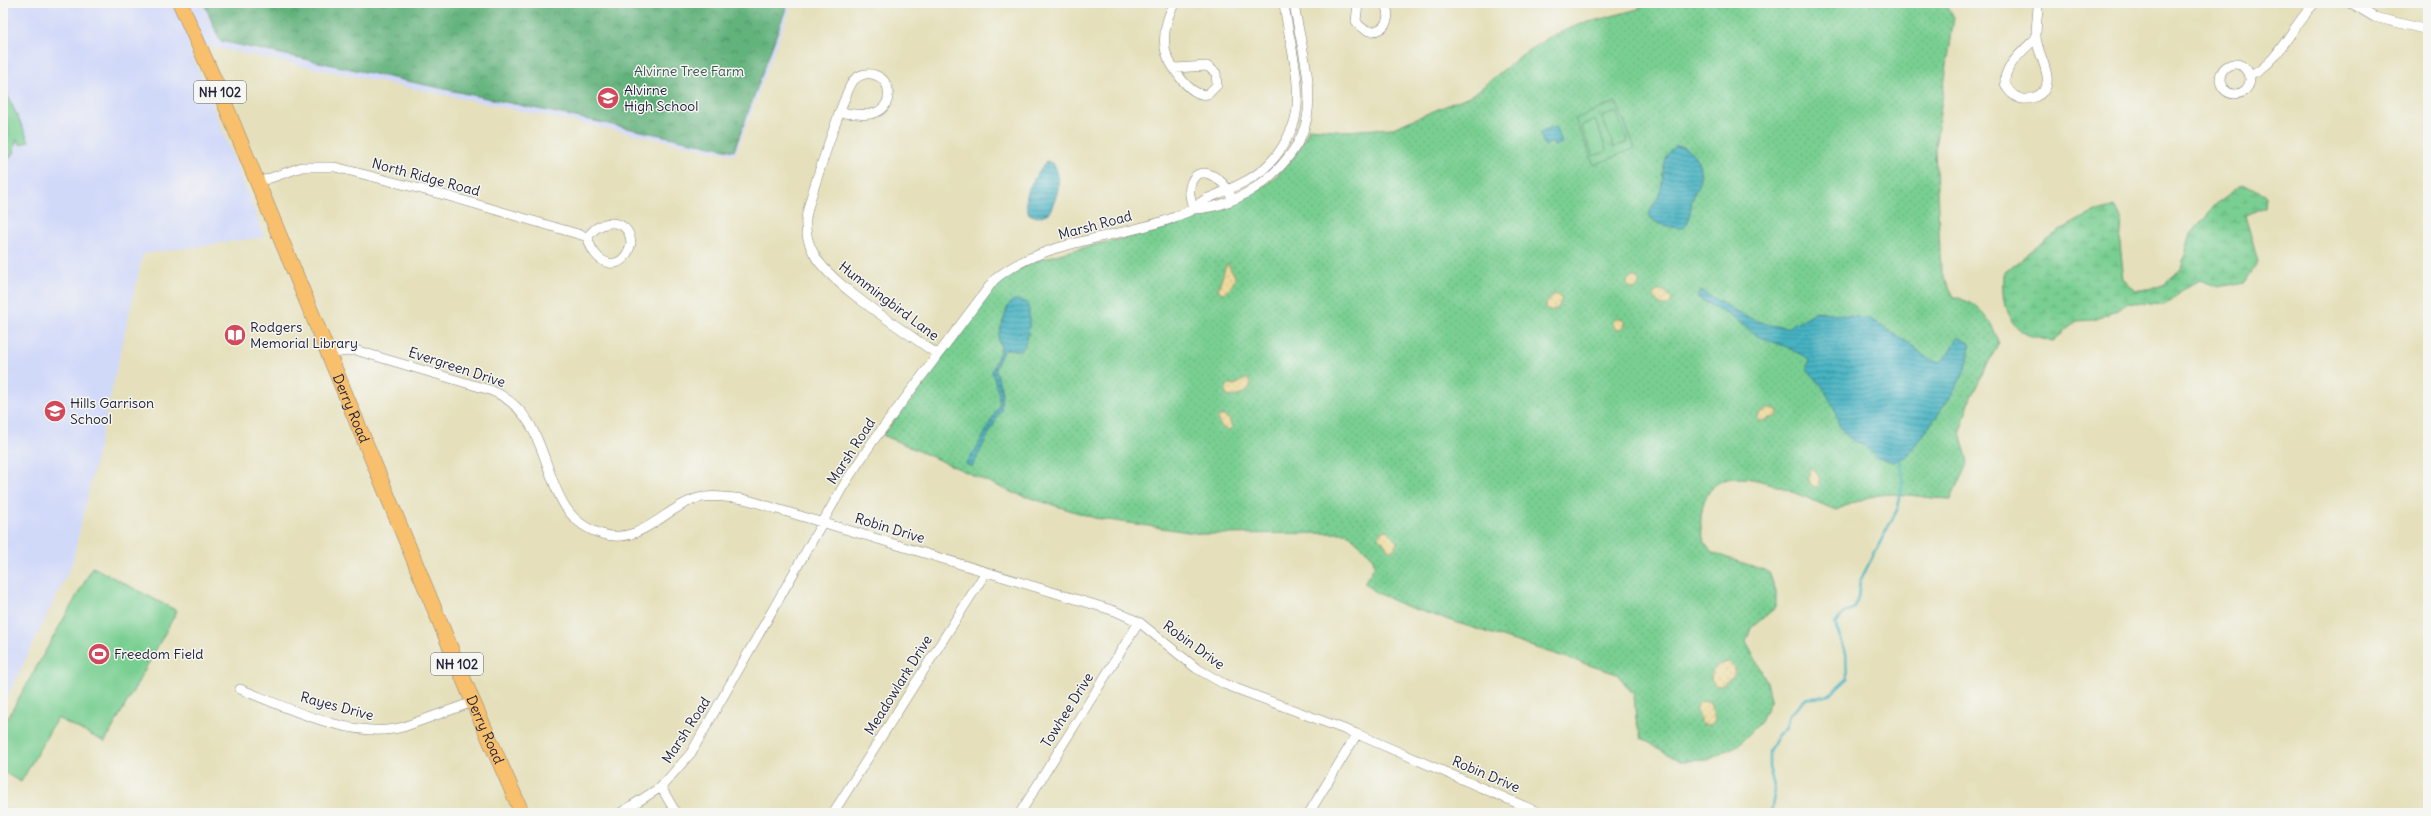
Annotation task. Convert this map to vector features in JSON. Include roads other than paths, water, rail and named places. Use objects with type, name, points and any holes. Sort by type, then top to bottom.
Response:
[{"type":"main road","name":"Derry Road","points":[[180,3],[473,702],[522,813]]},
{"type":"street","points":[[1175,3],[1168,17],[1165,41],[1166,54],[1175,68],[1196,94],[1208,94],[1216,88],[1217,76],[1210,67],[1201,65],[1175,68]]},
{"type":"street","name":"Marsh Road","points":[[1193,209],[1204,200],[1250,181],[1263,172],[1283,146],[1295,120],[1297,86],[1284,3]]},
{"type":"street","name":"Marsh Road","points":[[620,813],[661,787],[691,753],[845,483],[872,441],[994,280],[1013,265],[1044,253],[1128,231],[1193,209],[1209,209],[1233,200],[1254,188],[1281,166],[1294,146],[1307,117],[1307,85],[1294,3]]},
{"type":"street","points":[[1358,3],[1356,21],[1363,29],[1374,32],[1387,23],[1388,12],[1384,3]]},
{"type":"street","points":[[2036,38],[2011,63],[2005,75],[2008,89],[2018,98],[2024,100],[2037,96],[2046,86],[2046,72],[2036,38],[2038,3]]},
{"type":"street","points":[[2250,76],[2261,71],[2277,56],[2298,21],[2315,3]]},
{"type":"street","points":[[2351,3],[2374,17],[2428,30]]},
{"type":"street","name":"Hummingbird Lane","points":[[841,113],[869,114],[882,109],[888,98],[887,85],[878,76],[865,74],[859,76],[850,86],[807,209],[806,230],[809,244],[814,256],[830,276],[937,354]]},
{"type":"street","name":"North Ridge Road","points":[[256,183],[302,167],[335,167],[448,196],[588,237]]},
{"type":"street","points":[[1193,209],[1190,188],[1193,180],[1201,175],[1212,174],[1229,190],[1233,200]]},
{"type":"street","points":[[616,222],[628,230],[631,243],[625,256],[619,261],[607,263],[597,257],[588,237],[596,227],[602,223],[616,222]]},
{"type":"street","name":"Evergreen Drive","points":[[328,354],[355,350],[490,390],[510,400],[518,407],[531,424],[557,491],[569,512],[590,530],[603,535],[618,536],[632,534],[648,528],[686,502],[699,497],[713,496],[741,498],[824,522]]},
{"type":"street","name":"Robin Drive","points":[[824,522],[1115,611],[1139,622],[1196,668],[1224,684],[1358,734],[1540,813]]},
{"type":"street","name":"Meadowlark Drive","points":[[833,813],[986,572]]},
{"type":"street","name":"Towhee Drive","points":[[1020,813],[1139,622]]},
{"type":"street","name":"Rayes Drive","points":[[240,689],[330,722],[377,731],[392,730],[416,724],[473,702]]},
{"type":"street","points":[[1309,813],[1358,734]]},
{"type":"street","points":[[661,787],[676,813]]},
{"type":"water","points":[[1556,127],[1562,143],[1554,146],[1552,142],[1545,146],[1539,133]]},
{"type":"water","points":[[1675,146],[1686,149],[1695,156],[1700,172],[1700,178],[1692,202],[1689,219],[1684,228],[1669,227],[1660,224],[1649,215],[1660,193],[1667,156]]},
{"type":"water","points":[[1046,161],[1054,164],[1057,171],[1058,189],[1049,213],[1038,217],[1029,214],[1026,199],[1030,186]]},
{"type":"water","points":[[1700,291],[1745,316],[1766,324],[1786,328],[1817,311],[1870,319],[1910,344],[1928,359],[1941,362],[1950,352],[1958,337],[1969,343],[1969,356],[1957,386],[1948,401],[1908,455],[1894,462],[1877,458],[1864,445],[1852,440],[1844,433],[1839,425],[1834,407],[1822,386],[1807,369],[1809,359],[1787,347],[1757,336],[1735,319],[1697,297]]},
{"type":"water","points":[[1013,300],[1027,303],[1029,314],[1028,336],[1020,351],[1009,349],[1003,351],[995,369],[1002,392],[1001,410],[972,467],[966,464],[981,441],[999,405],[999,395],[992,371],[1001,348],[998,337],[1008,306]]},
{"type":"waterway","points":[[1771,813],[1775,790],[1769,767],[1769,751],[1777,736],[1786,727],[1789,715],[1807,698],[1825,696],[1838,688],[1847,679],[1846,653],[1835,624],[1843,614],[1855,608],[1860,581],[1898,508],[1903,479],[1900,460]]},
{"type":"place","name":"Alvirne High School","points":[[608,98]]},
{"type":"place","name":"Rodgers Memorial Library","points":[[235,335]]},
{"type":"place","name":"Hills Garrison School","points":[[55,411]]},
{"type":"place","name":"Freedom Field","points":[[99,654]]},
{"type":"park label","name":"Alvirne Tree Farm","points":[[689,71]]}]
